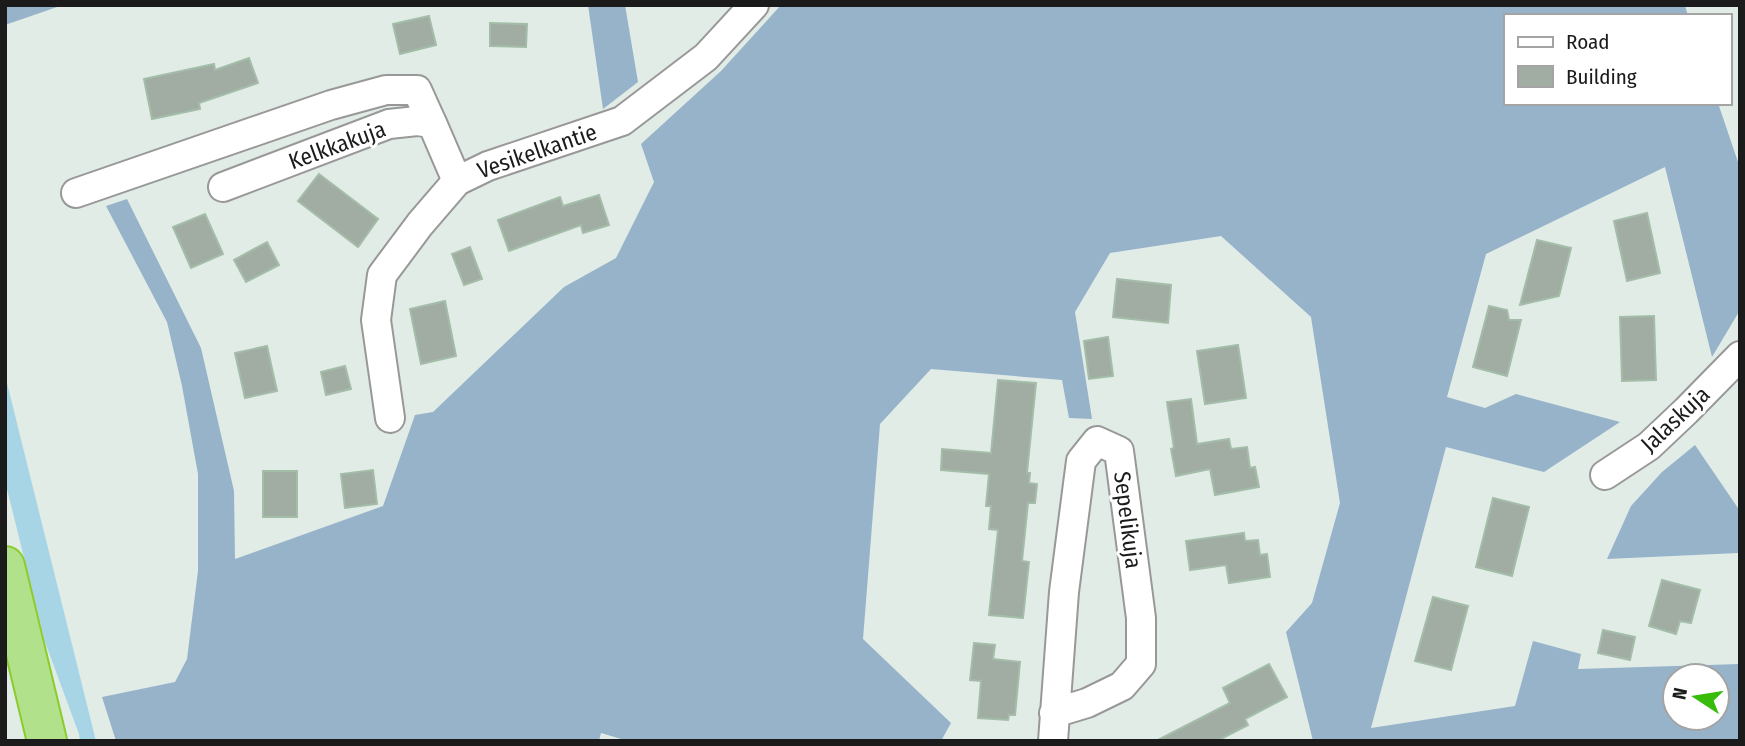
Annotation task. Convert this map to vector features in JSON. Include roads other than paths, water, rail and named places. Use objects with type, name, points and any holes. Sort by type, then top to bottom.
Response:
[{"type":"highway","points":[[5,566],[47,741]]},
{"type":"street","name":"Vesikelkantie","points":[[390,418],[376,320],[382,275],[420,224],[457,181],[488,166],[622,121],[706,57],[754,5]]},
{"type":"street","points":[[76,193],[331,104],[386,90],[417,90],[457,181]]},
{"type":"street","name":"Kelkkakuja","points":[[223,187],[389,124],[431,121]]},
{"type":"street","name":"Jalaskuja","points":[[1605,475],[1649,446],[1740,356]]},
{"type":"street","name":"Sepelikuja","points":[[1053,741],[1054,713],[1064,592],[1081,461],[1097,441],[1119,451],[1141,618],[1141,664],[1122,686],[1087,703],[1054,713]]}]
